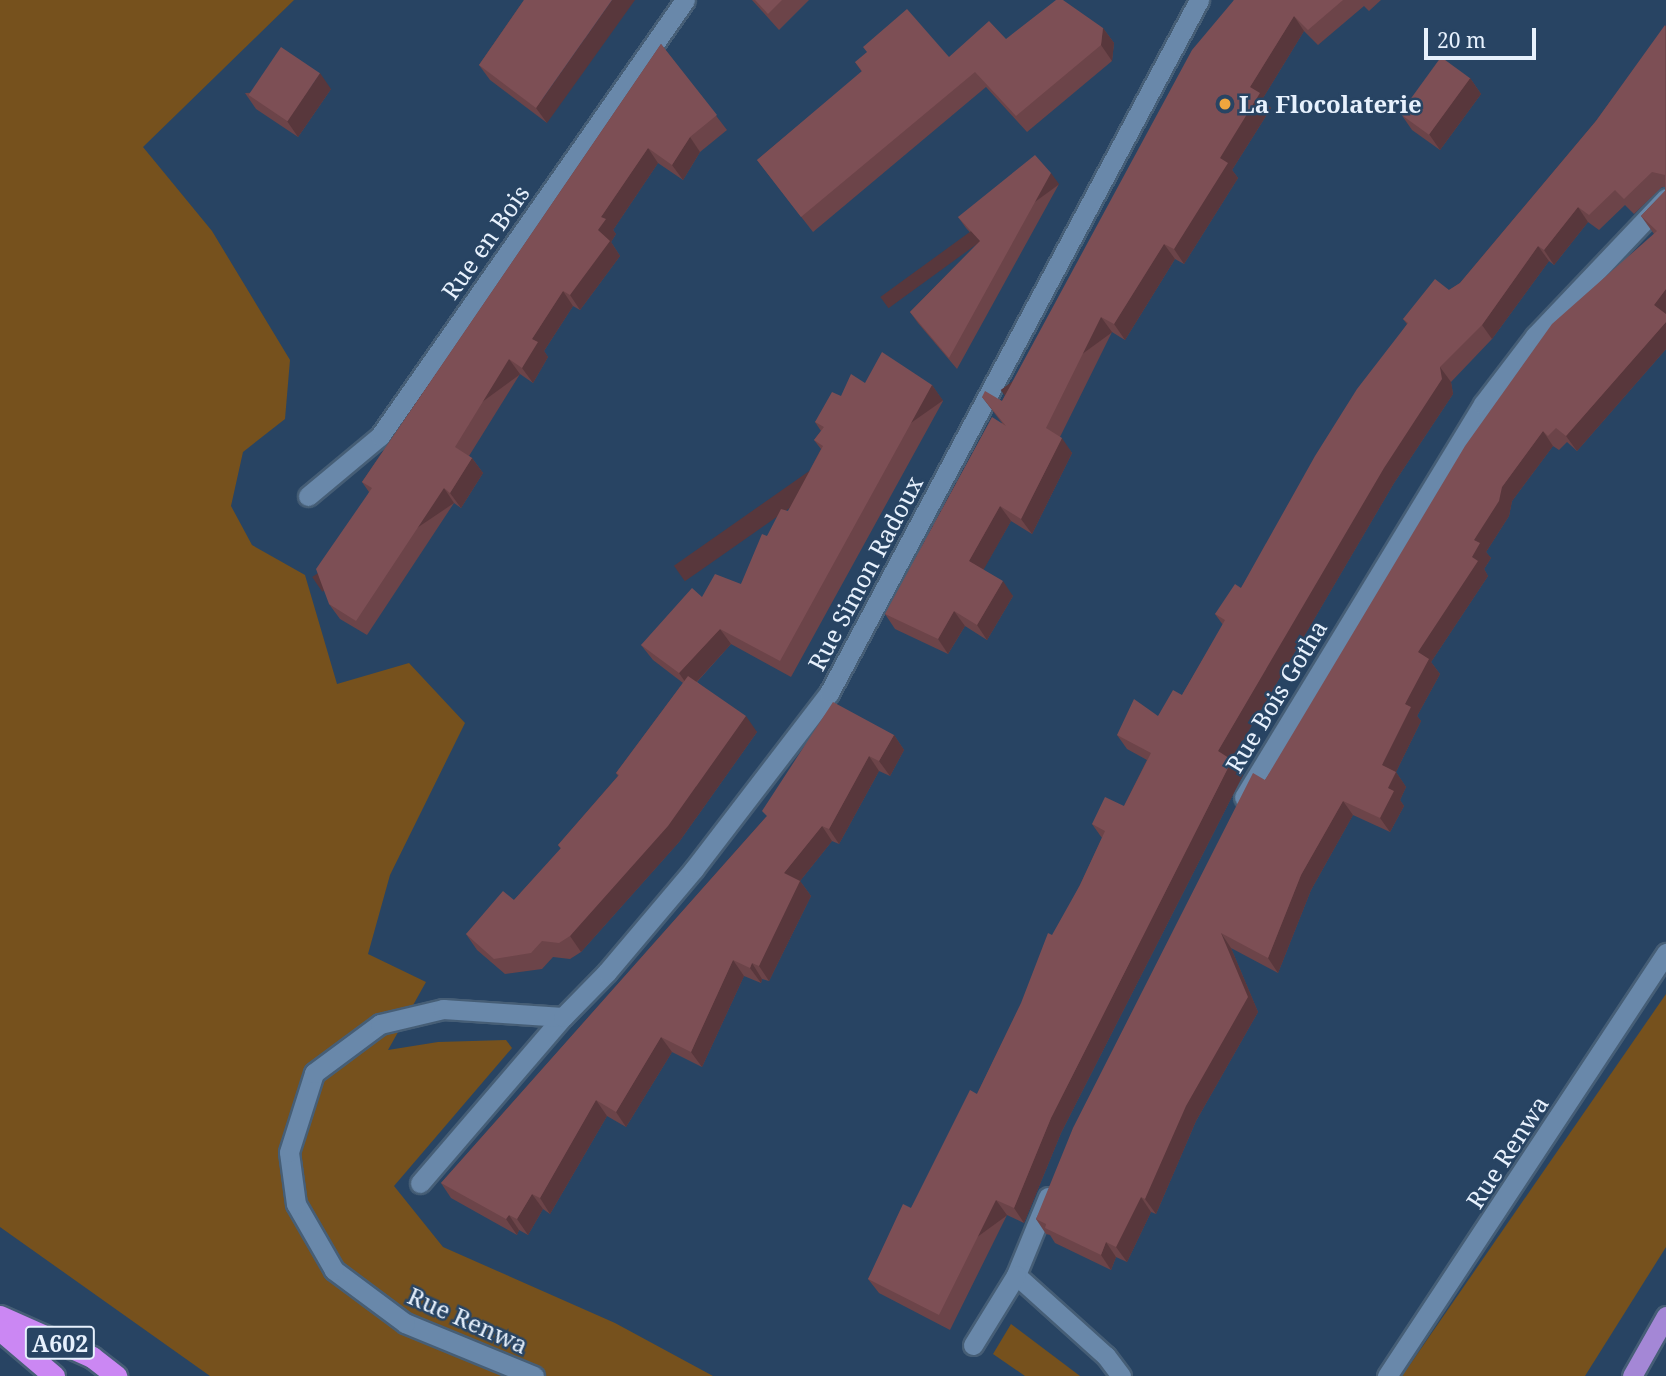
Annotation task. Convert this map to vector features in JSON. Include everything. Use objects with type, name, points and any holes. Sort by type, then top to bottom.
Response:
[{"type":"highway","name":"A602","points":[[0,1317],[92,1357],[116,1376]]},
{"type":"highway","points":[[0,1330],[54,1376]]},
{"type":"main road","points":[[1632,1376],[1666,1315]]},
{"type":"street","name":"Rue en Bois","points":[[307,496],[380,436],[685,0]]},
{"type":"street","name":"Rue Simon Radoux","points":[[420,1183],[694,869],[829,693],[1199,0]]},
{"type":"street","name":"Rue Bois Gotha","points":[[1232,820],[1270,748],[1483,404],[1535,336],[1666,198]]},
{"type":"street","name":"Rue Renwa","points":[[1387,1376],[1666,953]]},
{"type":"street","name":"Rue Renwa","points":[[534,1376],[405,1323],[334,1270],[296,1204],[289,1152],[314,1073],[380,1024],[443,1009],[563,1017]]},
{"type":"street","points":[[973,1345],[1016,1275],[1057,1175]]},
{"type":"street","points":[[1016,1275],[1106,1356],[1121,1376]]},
{"type":"shaded area","points":[[0,0],[294,0],[143,147],[212,231],[290,360],[285,419],[243,452],[231,506],[252,545],[305,575],[337,684],[409,663],[465,723],[390,875],[368,954],[426,982],[388,1050],[438,1042],[506,1040],[512,1048],[394,1186],[443,1247],[615,1323],[713,1376],[210,1376],[0,1227]]},
{"type":"shaded area","points":[[1666,994],[1666,1247],[1585,1376],[1402,1376]]},
{"type":"shaded area","points":[[1011,1324],[1080,1376],[1025,1376],[993,1354]]},
{"type":"building","points":[[524,0],[612,0],[536,108],[479,65]]},
{"type":"building","points":[[755,0],[782,0],[768,14]]},
{"type":"building","points":[[1056,0],[1063,0],[1103,28],[1101,45],[1016,116],[975,72],[801,217],[757,160],[862,71],[855,62],[867,52],[863,47],[907,9],[949,57],[989,21],[1006,39]]},
{"type":"building","points":[[1234,0],[1343,0],[1308,30],[1294,16],[1250,87],[1260,93],[1220,158],[1228,163],[1174,249],[1164,244],[1114,324],[1101,317],[1046,428],[1062,438],[1021,519],[1000,506],[969,561],[1003,581],[977,625],[954,611],[938,639],[885,614],[992,417],[1006,426],[982,397],[985,391],[1002,401],[1192,50]]},
{"type":"building","points":[[1665,25],[1666,289],[1654,305],[1666,314],[1666,322],[1566,436],[1556,428],[1548,436],[1543,431],[1502,487],[1499,501],[1474,540],[1480,543],[1472,557],[1478,561],[1418,652],[1429,659],[1405,704],[1411,707],[1382,765],[1396,772],[1388,788],[1394,791],[1380,818],[1343,801],[1301,875],[1268,958],[1221,933],[1248,997],[1186,1106],[1145,1199],[1141,1197],[1116,1247],[1106,1242],[1101,1255],[1045,1228],[1046,1224],[1036,1219],[1073,1128],[1253,773],[1265,780],[1465,446],[1552,324],[1657,231],[1641,216],[1665,191],[1665,175],[1652,172],[1624,199],[1615,190],[1589,215],[1578,207],[1544,250],[1538,246],[1482,325],[1440,367],[1442,379],[1384,468],[1218,751],[1232,760],[1051,1118],[1014,1208],[996,1200],[939,1315],[868,1279],[903,1204],[911,1208],[970,1090],[977,1094],[1021,1003],[1048,933],[1052,935],[1080,885],[1105,831],[1092,824],[1105,797],[1124,806],[1151,753],[1117,735],[1134,699],[1158,716],[1173,690],[1182,695],[1225,620],[1215,614],[1235,584],[1241,588],[1315,456],[1357,389],[1408,323],[1403,319],[1435,279],[1449,290],[1460,283],[1596,121]]},
{"type":"building","points":[[661,44],[717,115],[690,137],[672,165],[648,148],[601,217],[606,219],[598,230],[610,241],[570,295],[563,291],[532,339],[538,342],[522,368],[509,359],[455,447],[472,458],[450,493],[444,488],[356,621],[329,604],[316,569],[372,488],[362,482]]},
{"type":"building","points":[[281,47],[320,73],[288,121],[249,95]]},
{"type":"building","points":[[1441,57],[1470,78],[1429,135],[1400,114]]},
{"type":"building","points":[[1035,155],[1051,173],[949,358],[910,312],[980,241],[958,217]]},
{"type":"building","points":[[882,352],[932,385],[780,661],[720,629],[679,673],[641,645],[692,588],[702,597],[715,574],[741,584],[762,534],[767,536],[781,509],[788,511],[823,446],[814,440],[824,427],[815,422],[832,392],[841,396],[851,374],[865,383]]},
{"type":"building","points":[[688,676],[746,716],[668,826],[570,936],[559,943],[542,941],[531,953],[494,959],[466,934],[503,891],[514,900],[561,848],[558,845],[619,775],[616,773]]},
{"type":"building","points":[[833,702],[894,735],[879,761],[869,756],[829,829],[822,826],[784,873],[800,881],[759,966],[752,963],[750,968],[733,960],[691,1052],[661,1037],[616,1112],[596,1100],[540,1198],[532,1194],[517,1219],[509,1215],[506,1219],[441,1183],[767,816],[762,811]]},
{"type":"place","name":"La Flocolaterie","points":[[1225,104]]}]
